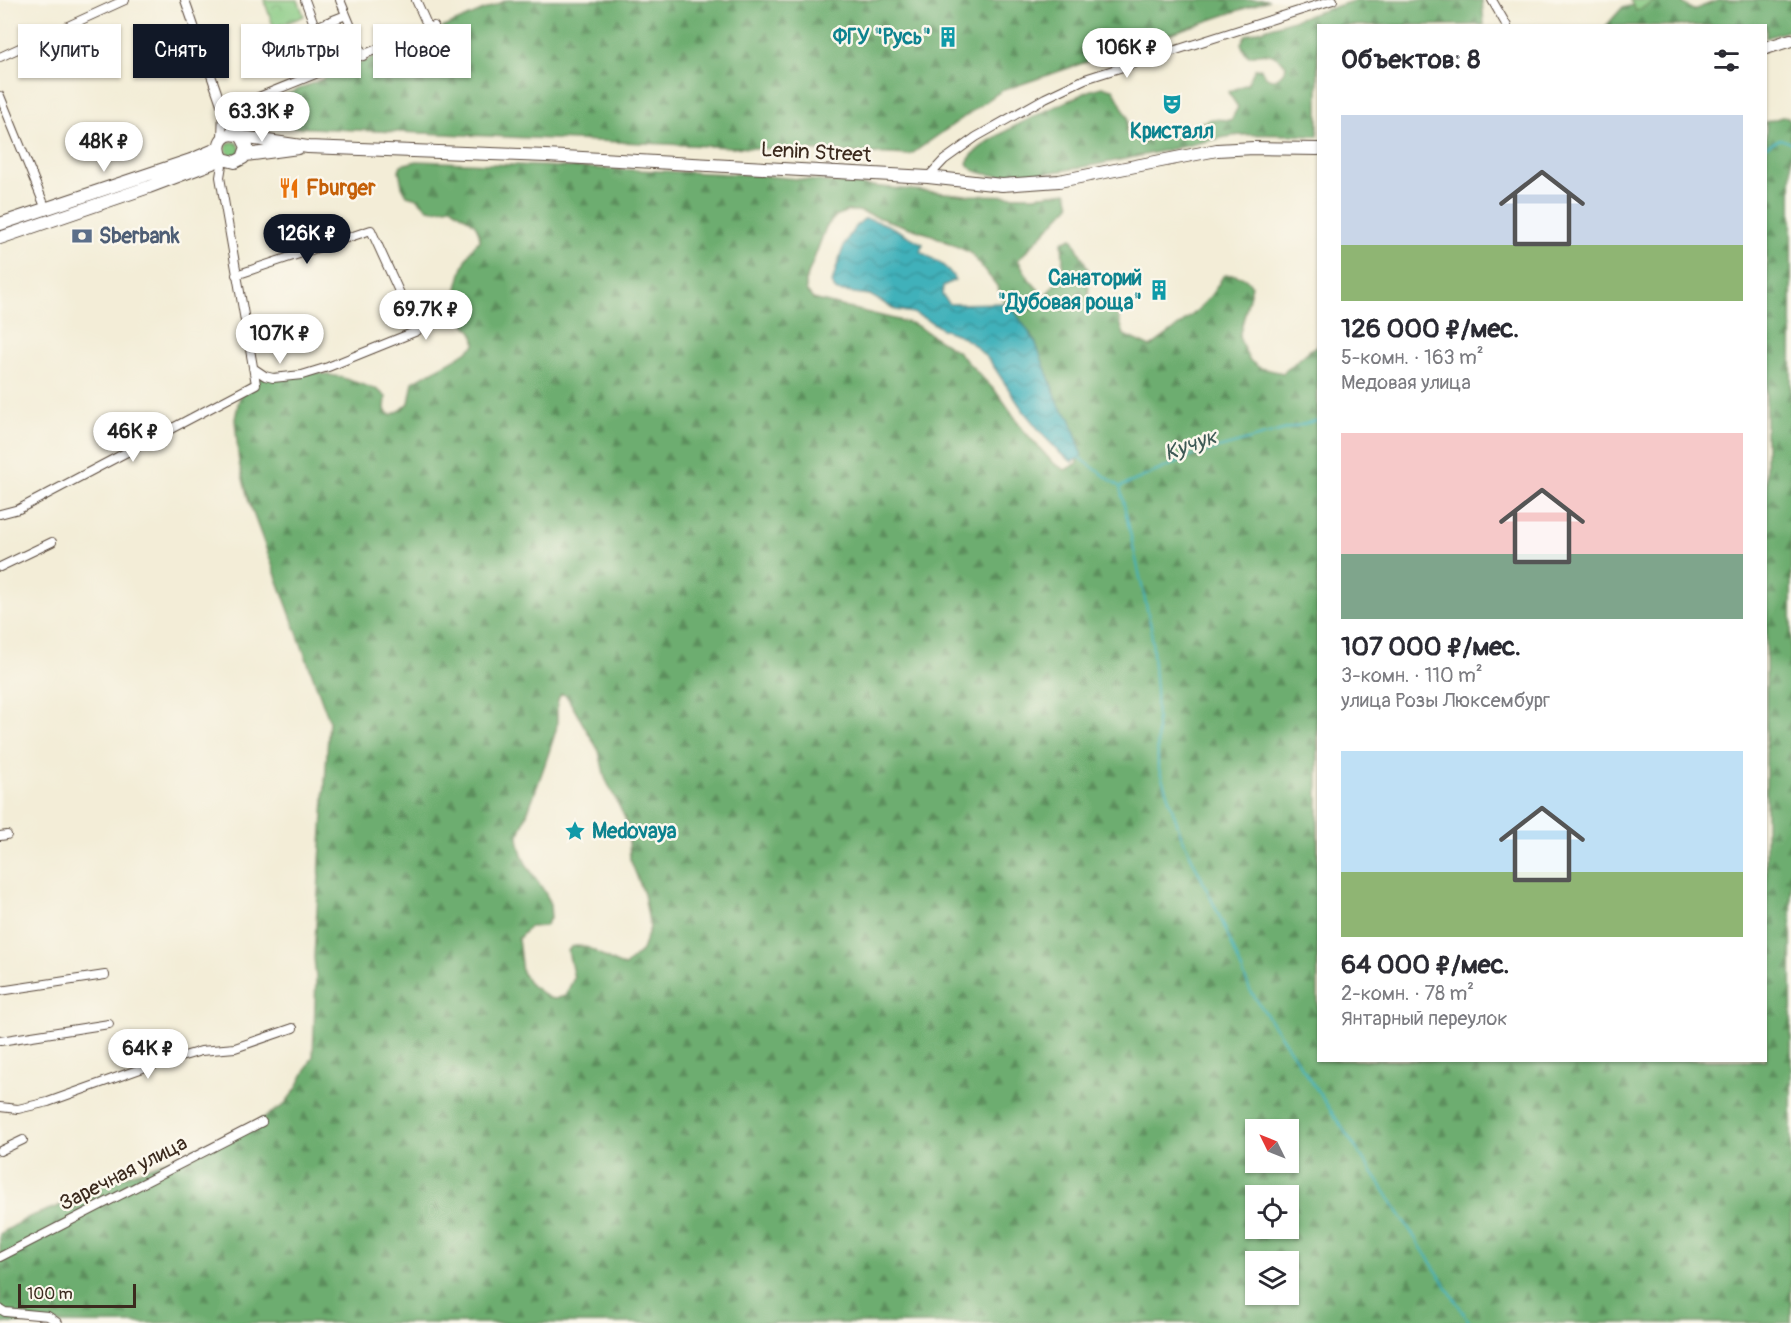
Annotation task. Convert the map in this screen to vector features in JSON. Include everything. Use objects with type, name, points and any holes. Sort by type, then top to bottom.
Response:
[{"type":"main road","points":[[1767,48],[1791,40]]},
{"type":"main road","points":[[0,238],[149,187],[221,148],[226,135],[239,136],[247,147],[246,155],[235,162],[221,148]]},
{"type":"main road","name":"Lenin Street","points":[[239,136],[308,147],[546,156],[928,177],[1002,185],[1029,185],[1059,181],[1217,150],[1317,149]]},
{"type":"main road","name":"Lenin Street","points":[[246,155],[308,147]]},
{"type":"main road","points":[[0,224],[221,148]]},
{"type":"street","points":[[0,57],[125,0]]},
{"type":"street","points":[[185,0],[223,109],[239,136]]},
{"type":"street","points":[[305,0],[314,24]]},
{"type":"street","points":[[340,0],[363,56]]},
{"type":"street","points":[[223,109],[432,28],[416,0]]},
{"type":"street","points":[[1492,0],[1506,24]]},
{"type":"street","points":[[928,177],[944,160],[976,137],[1045,98],[1085,79],[1326,1]]},
{"type":"street","points":[[323,24],[346,15]]},
{"type":"street","points":[[0,96],[46,209]]},
{"type":"street","points":[[0,514],[19,509],[256,384],[220,177],[223,109]]},
{"type":"street","points":[[236,275],[371,230],[417,331],[328,367],[302,375],[273,378],[253,368]]},
{"type":"street","points":[[0,567],[52,542]]},
{"type":"street","points":[[0,992],[105,975]]},
{"type":"street","points":[[0,1041],[109,1024]]},
{"type":"street","points":[[0,1107],[18,1108],[48,1102],[143,1068],[201,1051],[235,1048],[293,1028]]},
{"type":"street","name":"Заречная улица","points":[[0,1257],[262,1122]]},
{"type":"street","points":[[0,1151],[23,1140]]},
{"type":"street","points":[[0,1309],[5,1312],[48,1316],[58,1323]]},
{"type":"green space","points":[[264,0],[298,0],[304,16],[284,24],[273,24]]},
{"type":"green space","points":[[507,0],[1269,0],[1001,91],[910,155],[287,127],[272,122],[275,108],[285,95],[325,78],[361,78],[361,62],[373,57],[373,78],[471,78],[471,24],[451,24]]},
{"type":"green space","points":[[1356,0],[1482,0],[1484,24],[1317,24],[1317,136],[1264,134],[1232,136],[1091,166],[1009,176],[981,173],[967,163],[974,153],[1004,132],[1043,112],[1102,87],[1113,89],[1128,118],[1126,134],[1135,140],[1168,134],[1211,119],[1231,120],[1238,107],[1228,92],[1247,84],[1255,69],[1260,68],[1266,76],[1274,79],[1282,74],[1286,65],[1269,54],[1249,56],[1245,53],[1241,43],[1246,35]]},
{"type":"green space","points":[[1630,0],[1657,0],[1636,11]]},
{"type":"green space","points":[[1652,0],[1682,0],[1693,10],[1719,0],[1791,0],[1791,30],[1767,38],[1767,24],[1608,24],[1622,8]]},
{"type":"green space","points":[[1782,117],[1788,117],[1791,121],[1791,1323],[0,1323],[0,1234],[29,1217],[67,1203],[99,1185],[145,1169],[255,1123],[283,1106],[296,1089],[313,1056],[316,979],[314,957],[329,720],[249,502],[239,463],[235,419],[243,390],[259,376],[275,373],[314,372],[340,377],[378,390],[386,397],[385,409],[391,415],[409,403],[413,382],[461,356],[475,345],[472,332],[457,313],[455,306],[465,263],[475,245],[480,241],[477,228],[451,207],[428,209],[417,198],[407,195],[402,186],[399,170],[401,165],[417,161],[756,175],[966,195],[1034,196],[1067,192],[1070,205],[1018,260],[1029,279],[1044,296],[1062,272],[1062,242],[1072,238],[1088,269],[1089,304],[1115,306],[1124,335],[1150,347],[1201,307],[1223,276],[1235,275],[1243,278],[1252,286],[1239,337],[1249,360],[1260,368],[1283,373],[1317,346],[1317,1062],[1767,1062],[1767,122]],"holes":[[[847,211],[858,211],[932,235],[971,253],[997,286],[1078,453],[1078,463],[1065,470],[1053,463],[1024,431],[1000,396],[957,351],[914,324],[813,299],[806,291],[806,280],[826,227],[836,216]],[[561,694],[566,695],[599,751],[605,778],[628,826],[630,859],[644,894],[650,928],[642,950],[625,966],[585,947],[571,947],[568,951],[574,978],[565,996],[555,999],[549,998],[531,985],[522,972],[518,939],[529,927],[545,926],[551,917],[549,900],[522,856],[518,837],[556,730],[559,698]]]},
{"type":"green space","points":[[230,142],[236,142],[240,149],[236,156],[230,156],[226,152],[226,146]]},
{"type":"water","points":[[864,219],[887,225],[923,244],[920,251],[944,267],[955,280],[943,286],[942,295],[950,304],[1006,303],[1011,306],[1035,341],[1060,407],[1070,418],[1082,454],[1080,458],[1072,462],[1044,436],[1022,409],[990,361],[974,345],[928,320],[913,313],[896,310],[870,295],[837,291],[834,288],[832,283],[843,248],[857,225]]},
{"type":"waterway","name":"Кучук","points":[[1767,146],[1780,139],[1791,143]]},
{"type":"waterway","name":"Кучук","points":[[1080,458],[1120,487],[1194,455],[1317,420]]},
{"type":"waterway","points":[[1120,487],[1151,627],[1158,766],[1181,835],[1225,928],[1250,990],[1470,1323]]},
{"type":"place","name":"ФГУ \"Русь\"","points":[[948,37]]},
{"type":"place","name":"Кристалл","points":[[1172,104]]},
{"type":"place","name":"Fburger","points":[[289,188]]},
{"type":"place","name":"Sberbank","points":[[82,236]]},
{"type":"place","name":"Санаторий \"Дубовая роща\"","points":[[1159,290]]},
{"type":"place","name":"Medovaya","points":[[575,831]]}]
